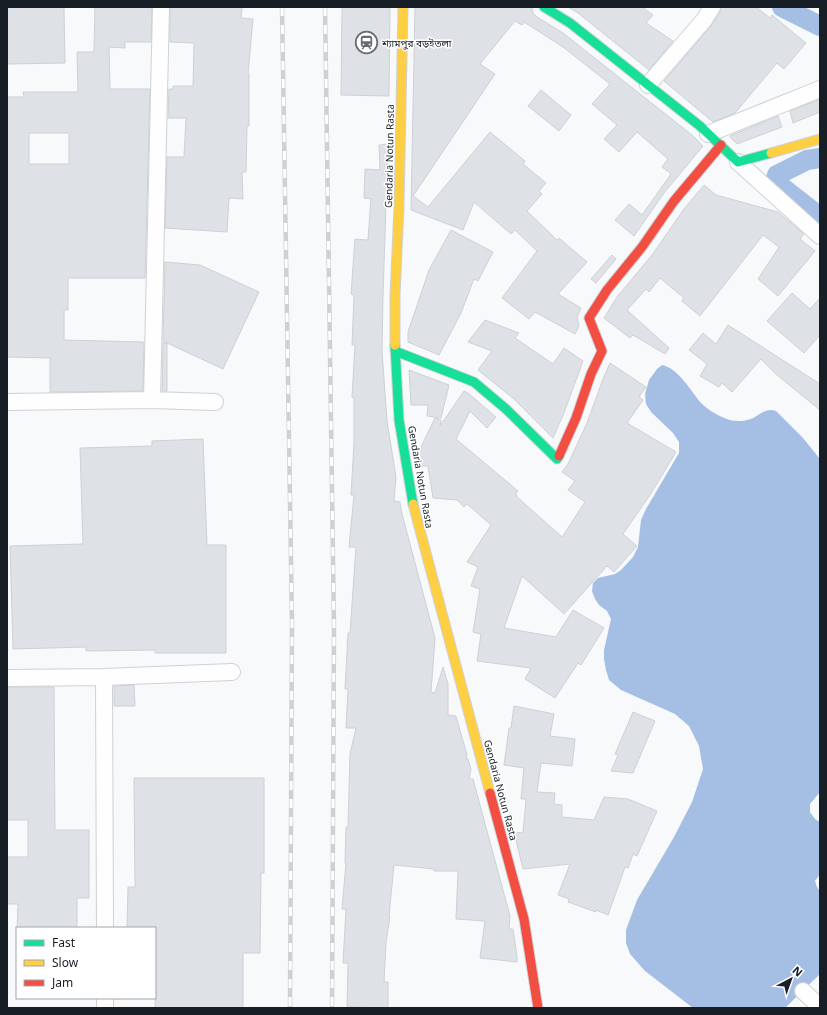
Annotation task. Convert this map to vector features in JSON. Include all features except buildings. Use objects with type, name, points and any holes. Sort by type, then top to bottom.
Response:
[{"type":"main road","name":"Gendaria Notun Rasta","points":[[403,7],[400,175],[394,351],[400,420],[414,511],[524,919],[538,1008]]},
{"type":"main road","points":[[544,7],[570,23],[648,85],[721,145],[738,162],[756,158],[820,138]]},
{"type":"main road","points":[[394,351],[474,382],[506,409],[557,459],[576,418],[591,374],[602,351],[589,318],[607,290],[642,246],[674,201],[721,145]]},
{"type":"street","points":[[152,400],[161,7]]},
{"type":"street","points":[[648,85],[704,20],[712,7]]},
{"type":"street","points":[[708,134],[820,89]]},
{"type":"street","points":[[738,162],[820,236]]},
{"type":"street","points":[[7,402],[152,400],[215,402]]},
{"type":"street","points":[[7,678],[104,677],[232,672]]},
{"type":"street","points":[[104,677],[105,927]]},
{"type":"street","points":[[803,991],[820,1007]]},
{"type":"water","points":[[662,365],[668,367],[679,375],[704,406],[726,419],[744,421],[769,410],[776,411],[803,438],[820,459],[820,792],[810,804],[810,812],[815,819],[820,822],[820,874],[815,881],[820,891],[820,974],[785,1008],[693,1008],[645,971],[630,954],[626,943],[626,930],[637,900],[674,837],[692,802],[703,769],[699,746],[689,726],[675,714],[621,690],[609,680],[604,659],[604,650],[611,619],[607,611],[599,605],[592,591],[593,583],[598,578],[615,574],[621,570],[633,557],[638,547],[641,520],[679,453],[679,442],[673,433],[651,412],[646,404],[645,394],[649,380]]},
{"type":"waterway","points":[[782,7],[820,26]]},
{"type":"waterway","points":[[820,158],[807,160],[777,175],[775,182],[820,217]]},
{"type":"railway","points":[[282,7],[292,624],[290,1008]]},
{"type":"railway","points":[[325,7],[334,628],[332,1008]]},
{"type":"traffic: fast","points":[[544,7],[570,23],[700,126],[738,162],[771,153]]},
{"type":"traffic: fast","points":[[395,345],[399,420],[413,504]]},
{"type":"traffic: fast","points":[[395,351],[474,382],[506,409],[557,459],[559,456]]},
{"type":"traffic: slow","points":[[395,345],[403,7]]},
{"type":"traffic: slow","points":[[771,153],[820,139]]},
{"type":"traffic: slow","points":[[413,504],[490,793]]},
{"type":"traffic: jam","points":[[559,456],[576,418],[591,374],[602,351],[589,318],[607,290],[642,247],[674,201],[721,145]]},
{"type":"traffic: jam","points":[[490,793],[524,919],[538,1008]]},
{"type":"place","name":"শ্যামপুর বড়ইতলা","points":[[366,43]]}]
